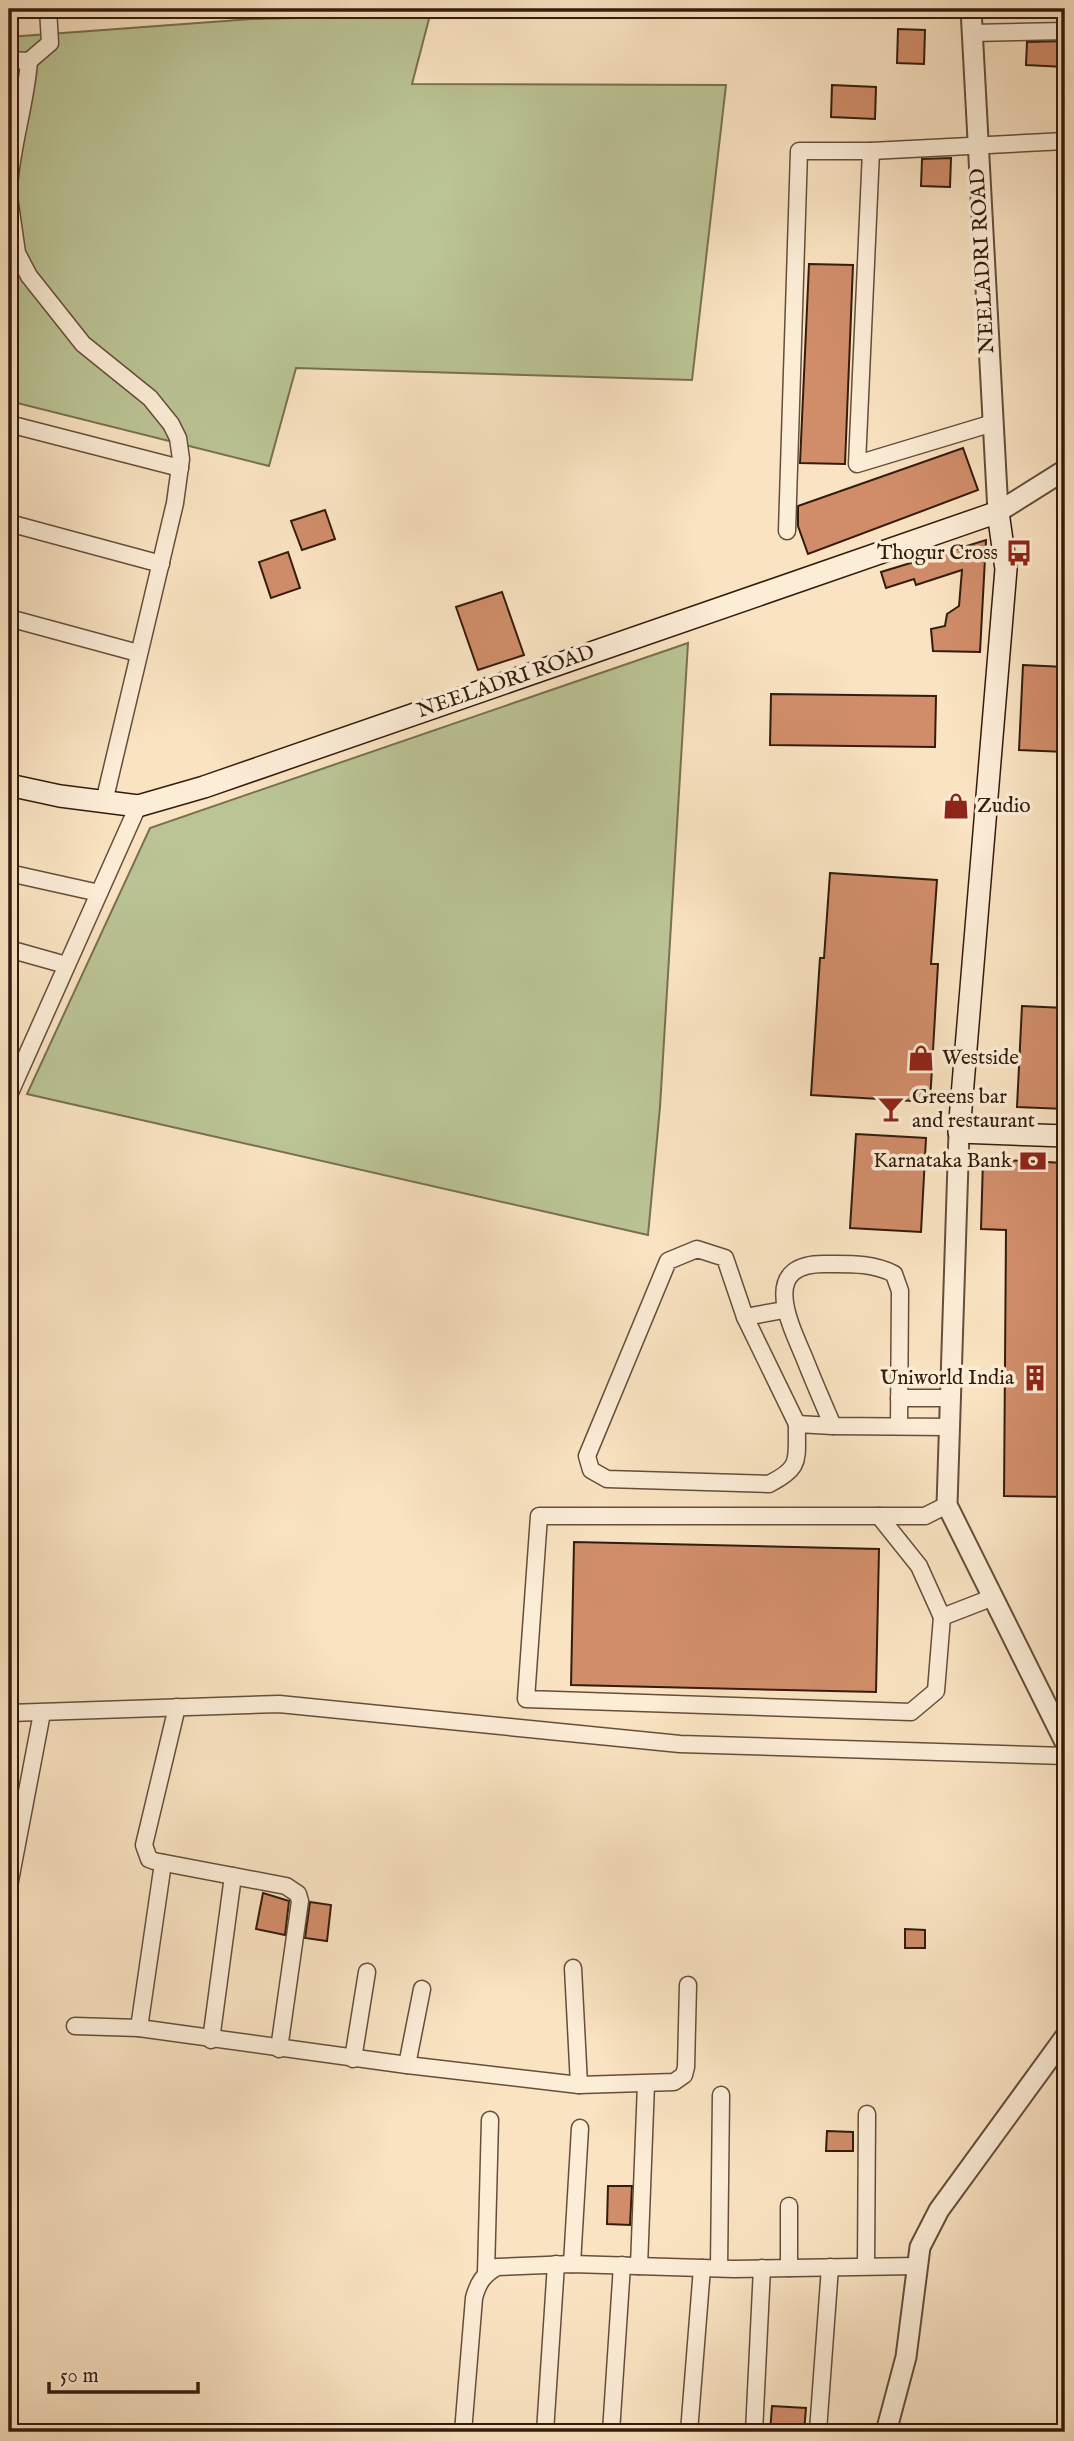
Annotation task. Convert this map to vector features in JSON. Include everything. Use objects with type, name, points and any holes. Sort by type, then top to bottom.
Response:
[{"type":"main road","name":"NEELADRI ROAD","points":[[9,785],[138,806],[998,512],[1006,569],[959,1132]]},
{"type":"main road","points":[[959,1132],[1065,1136]]},
{"type":"street","points":[[9,60],[29,61],[50,43],[48,9]]},
{"type":"street","name":"NEELADRI ROAD","points":[[971,9],[976,143],[998,512]]},
{"type":"street","points":[[972,33],[1065,31]]},
{"type":"street","points":[[9,186],[12,150],[27,83],[29,61]]},
{"type":"street","points":[[786,531],[799,151],[871,151],[976,143],[1065,141]]},
{"type":"street","points":[[871,151],[858,464],[993,423]]},
{"type":"street","points":[[9,197],[17,253],[29,276],[83,344],[162,410],[178,438],[180,468],[161,564],[104,802]]},
{"type":"street","points":[[9,424],[180,468]]},
{"type":"street","points":[[998,512],[1065,470]]},
{"type":"street","points":[[9,523],[161,564]]},
{"type":"street","points":[[9,618],[138,653]]},
{"type":"street","points":[[9,1095],[138,806]]},
{"type":"street","points":[[9,873],[99,894]]},
{"type":"street","points":[[9,949],[66,965]]},
{"type":"street","points":[[959,1132],[947,1505],[1065,1742]]},
{"type":"street","points":[[697,1249],[725,1258],[745,1317],[797,1424],[796,1458],[789,1474],[769,1485],[607,1479],[590,1470],[587,1456],[668,1261],[697,1249]]},
{"type":"street","points":[[832,1426],[784,1310],[785,1283],[796,1269],[813,1263],[877,1265],[894,1274],[900,1291],[899,1426]]},
{"type":"street","points":[[745,1317],[784,1310]]},
{"type":"street","points":[[899,1398],[950,1398]]},
{"type":"street","points":[[797,1424],[950,1427]]},
{"type":"street","points":[[879,1516],[919,1566],[942,1617],[936,1690],[911,1712],[526,1699],[539,1516],[879,1516],[925,1516],[947,1505]]},
{"type":"street","points":[[942,1617],[991,1598]]},
{"type":"street","points":[[9,1713],[279,1704],[680,1744],[1065,1756]]},
{"type":"street","points":[[177,1707],[144,1845],[149,1858],[163,1863],[286,1886],[298,1894],[300,1901],[279,2049]]},
{"type":"street","points":[[9,1886],[11,1858],[42,1713]]},
{"type":"street","points":[[139,2028],[163,1863]]},
{"type":"street","points":[[211,2039],[233,1876]]},
{"type":"street","points":[[573,1968],[579,2085]]},
{"type":"street","points":[[353,2059],[367,1972]]},
{"type":"street","points":[[75,2026],[139,2028],[353,2059],[579,2085],[668,2084],[684,2075],[688,1985]]},
{"type":"street","points":[[407,2065],[422,1989]]},
{"type":"street","points":[[886,2432],[906,2357],[920,2246],[939,2210],[1065,2036]]},
{"type":"street","points":[[639,2266],[646,2084]]},
{"type":"street","points":[[719,2268],[721,2095]]},
{"type":"street","points":[[866,2266],[867,2114]]},
{"type":"street","points":[[486,2273],[490,2120]]},
{"type":"street","points":[[545,2432],[580,2128]]},
{"type":"street","points":[[789,2206],[789,2268]]},
{"type":"street","points":[[463,2432],[474,2298],[478,2284],[486,2273],[497,2267],[564,2264],[702,2268],[917,2266]]},
{"type":"street","points":[[611,2432],[622,2265]]},
{"type":"street","points":[[818,2431],[830,2267]]},
{"type":"street","points":[[689,2432],[702,2268]]},
{"type":"street","points":[[754,2432],[762,2268]]},
{"type":"green space","points":[[430,15],[412,84],[726,85],[692,380],[296,368],[269,466],[9,401],[9,37],[252,19]]},
{"type":"green space","points":[[688,643],[660,1107],[648,1235],[27,1094],[150,828]]},
{"type":"building","points":[[898,29],[925,30],[924,64],[897,63]]},
{"type":"building","points":[[1065,41],[1065,67],[1026,65],[1027,42]]},
{"type":"building","points":[[832,85],[876,87],[875,119],[831,117]]},
{"type":"building","points":[[951,158],[950,187],[921,186],[922,159]]},
{"type":"building","points":[[809,264],[853,265],[845,464],[800,463]]},
{"type":"building","points":[[963,448],[978,490],[808,554],[798,526],[798,506]]},
{"type":"building","points":[[325,510],[335,539],[302,550],[291,521]]},
{"type":"building","points":[[986,540],[980,652],[933,651],[931,629],[945,626],[947,614],[959,606],[962,570],[916,585],[914,579],[886,588],[881,572]]},
{"type":"building","points":[[288,552],[300,588],[271,598],[259,562]]},
{"type":"building","points":[[502,592],[524,655],[478,670],[456,607]]},
{"type":"building","points":[[1023,665],[1065,667],[1065,752],[1019,750]]},
{"type":"building","points":[[771,694],[936,696],[935,747],[770,745]]},
{"type":"building","points":[[830,873],[937,880],[931,964],[938,964],[930,1102],[811,1095],[820,958],[824,958]]},
{"type":"building","points":[[1022,1006],[1065,1008],[1065,1109],[1017,1107]]},
{"type":"building","points":[[856,1134],[926,1138],[921,1232],[850,1228]]},
{"type":"building","name":"Uniworld India","points":[[983,1159],[1065,1163],[1065,1497],[1004,1496],[1006,1230],[981,1229]]},
{"type":"building","points":[[574,1542],[879,1549],[876,1692],[571,1685]]},
{"type":"building","points":[[263,1893],[289,1901],[285,1935],[256,1929]]},
{"type":"building","points":[[310,1902],[331,1905],[327,1941],[305,1938]]},
{"type":"building","points":[[905,1929],[925,1930],[925,1948],[905,1948]]},
{"type":"building","points":[[827,2131],[853,2132],[853,2151],[826,2151]]},
{"type":"building","points":[[608,2186],[632,2186],[630,2225],[607,2224]]},
{"type":"building","points":[[772,2406],[806,2408],[804,2432],[770,2432]]},
{"type":"place","name":"Thogur Cross","points":[[1019,553]]},
{"type":"place","name":"Zudio","points":[[956,806]]},
{"type":"place","name":"Westside","points":[[921,1058]]},
{"type":"place","name":"Greens bar and restaurant","points":[[891,1109]]},
{"type":"place","name":"Karnataka Bank","points":[[1033,1161]]},
{"type":"place","name":"Uniworld India","points":[[1035,1378]]}]
